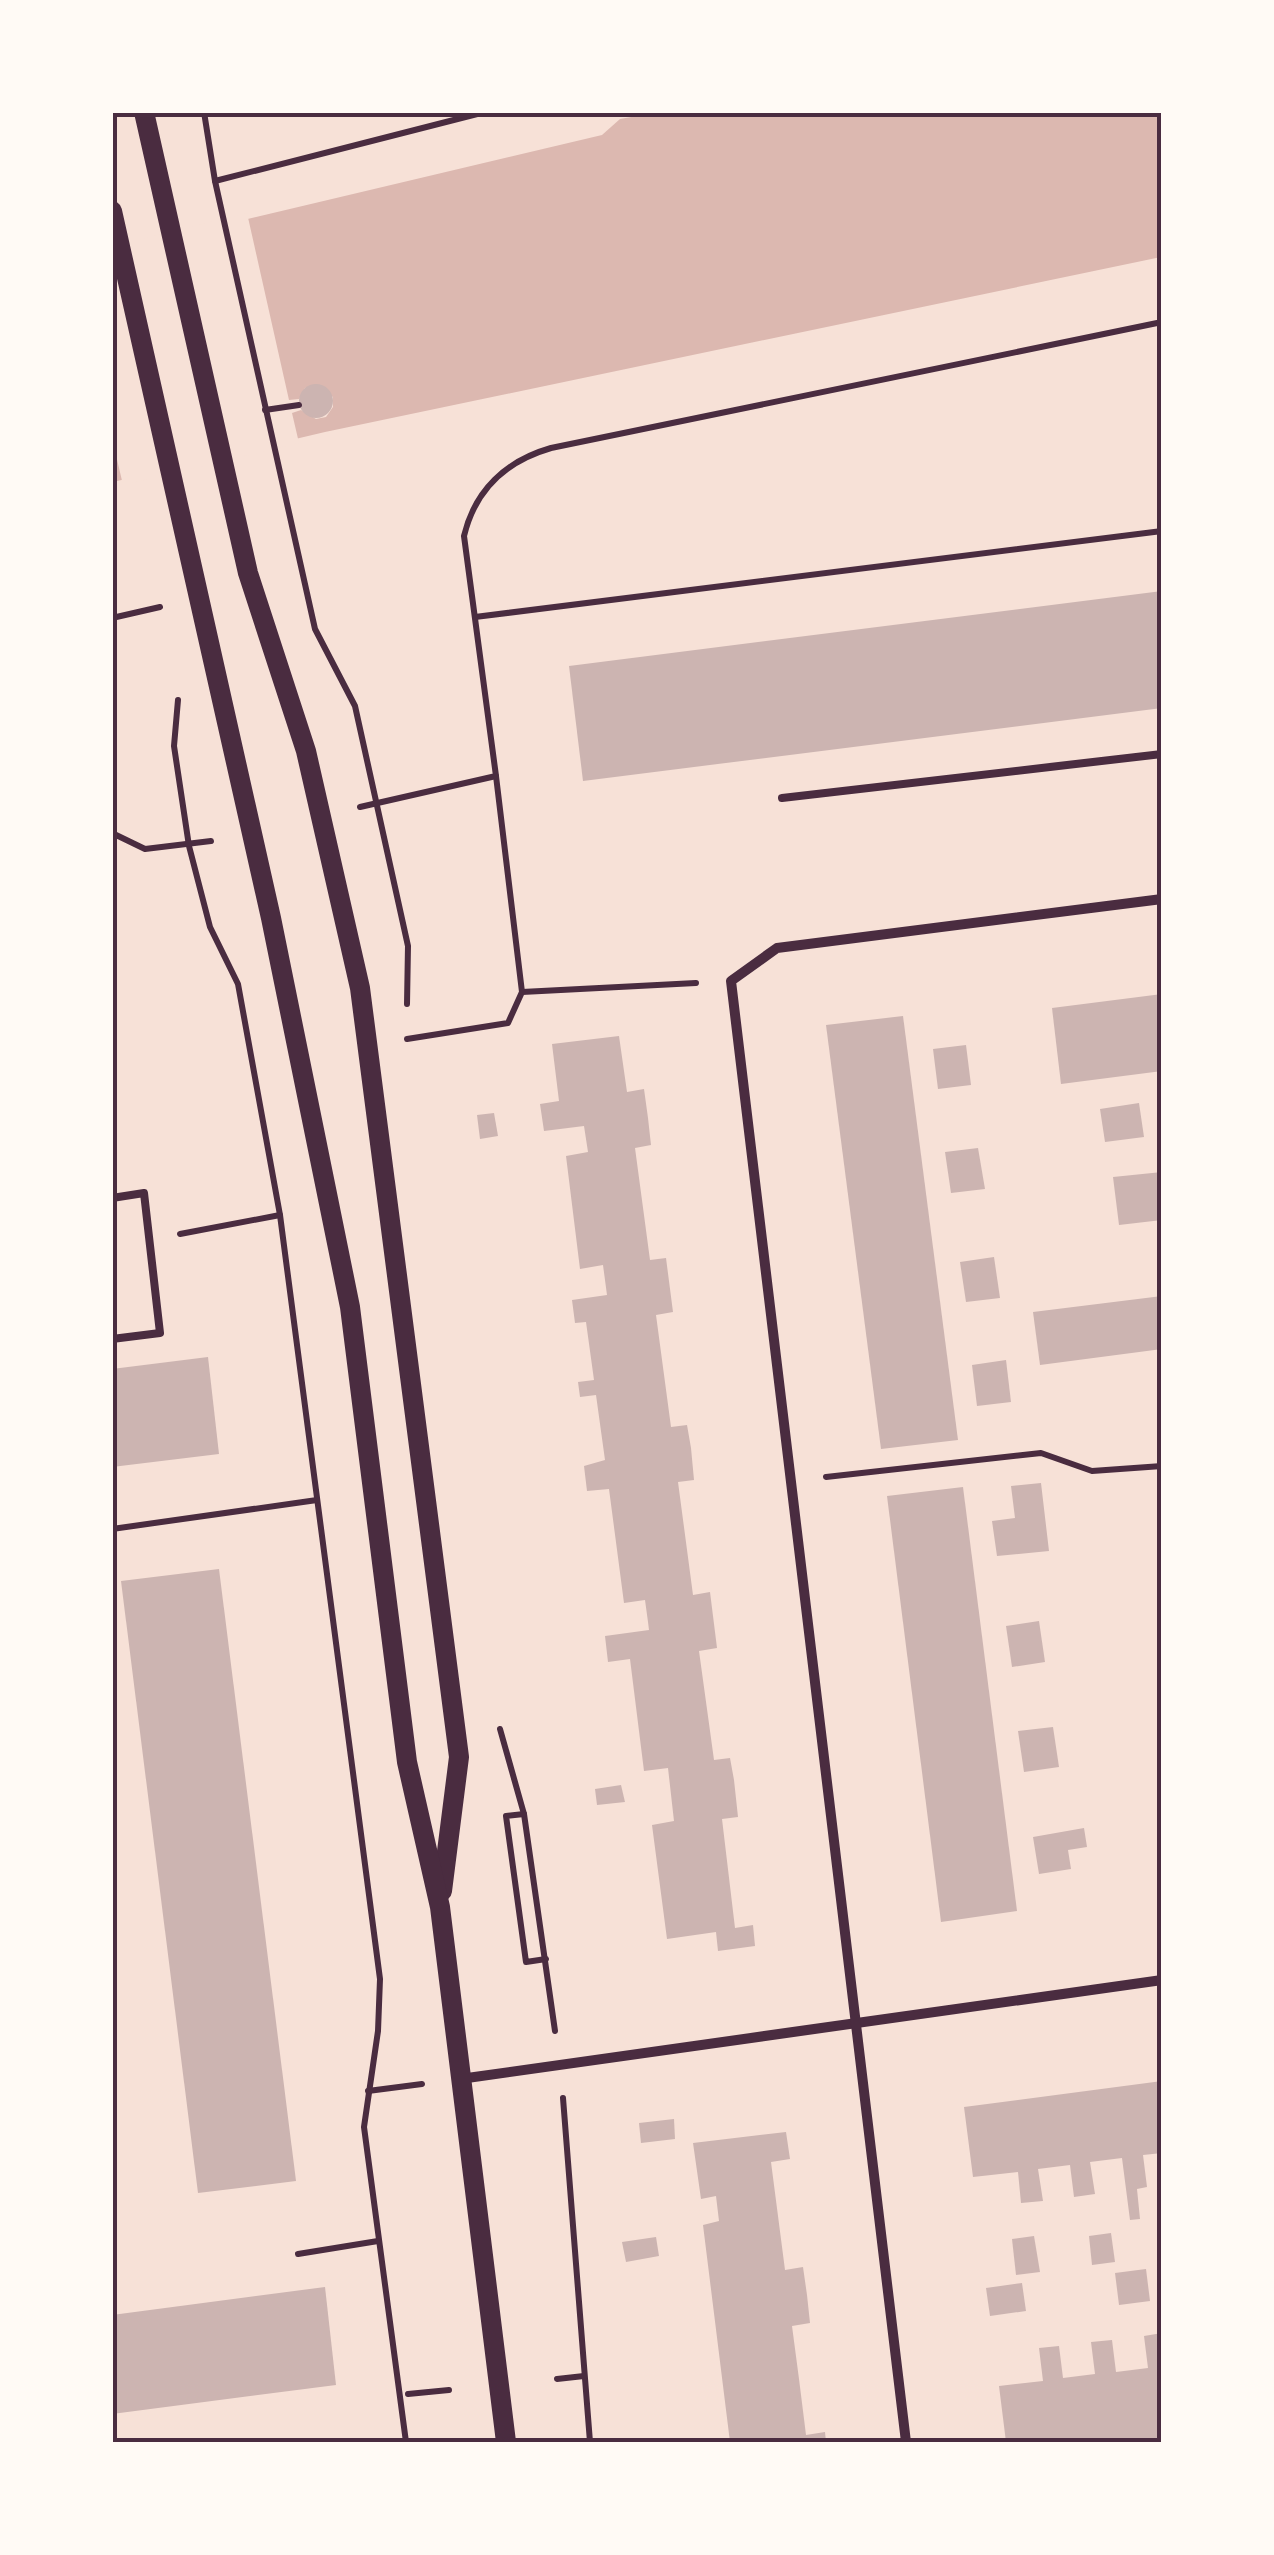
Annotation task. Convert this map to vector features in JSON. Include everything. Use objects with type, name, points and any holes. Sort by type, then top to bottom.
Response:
[{"type":"main road","points":[[144,112],[248,573],[306,751],[360,988],[459,1756],[440,1907]]},
{"type":"main road","points":[[112,211],[312,1107],[350,1307],[407,1762],[440,1907],[506,2442]]},
{"type":"street","points":[[906,2442],[731,981],[777,948],[1162,899]]},
{"type":"street","points":[[460,2078],[1162,1980]]},
{"type":"lane","points":[[782,798],[1162,754]]},
{"type":"lane","points":[[112,1198],[144,1194],[160,1333],[112,1340]]},
{"type":"path","points":[[204,112],[223,219],[280,471]]},
{"type":"path","points":[[215,181],[485,112]]},
{"type":"path","points":[[406,1040],[508,1023],[522,992],[464,536],[468,518],[500,472],[533,454],[1162,322]]},
{"type":"path","points":[[266,410],[299,404]]},
{"type":"path","points":[[475,617],[1162,531]]},
{"type":"path","points":[[112,618],[171,605]]},
{"type":"path","points":[[178,694],[174,746],[188,846],[210,927],[238,984],[280,1215],[380,1979],[364,2127],[406,2442]]},
{"type":"path","points":[[377,803],[496,776]]},
{"type":"path","points":[[112,833],[145,850],[188,846]]},
{"type":"path","points":[[522,992],[731,981]]},
{"type":"path","points":[[149,1240],[280,1215]]},
{"type":"path","points":[[790,1482],[1041,1453],[1092,1471],[1162,1466]]},
{"type":"path","points":[[112,1529],[317,1500]]},
{"type":"path","points":[[524,1814],[506,1816],[526,1962],[546,1959]]},
{"type":"path","points":[[560,2065],[590,2442]]},
{"type":"path","points":[[368,2091],[460,2078]]},
{"type":"path","points":[[298,2254],[378,2241]]},
{"type":"path","points":[[557,2379],[584,2376]]},
{"type":"path","points":[[408,2394],[449,2390]]},
{"type":"shaded area","points":[[654,113],[1161,113],[1161,257],[325,432],[113,482],[112,251],[602,135],[620,119]]},
{"type":"pier","points":[[247,213],[289,400],[299,399],[305,388],[316,385],[333,397],[333,407],[326,417],[316,419],[301,410],[292,413],[299,443],[123,485],[112,438],[112,246]]},
{"type":"building","points":[[316,384],[328,389],[333,401],[328,413],[316,418],[304,413],[299,401],[304,389]]},
{"type":"building","points":[[1162,591],[1162,708],[583,781],[569,666]]},
{"type":"building","points":[[1162,994],[1162,1071],[1061,1084],[1052,1008]]},
{"type":"building","points":[[903,1016],[958,1440],[881,1449],[826,1025]]},
{"type":"building","points":[[619,1036],[627,1092],[644,1089],[648,1118],[651,1145],[635,1148],[650,1260],[666,1258],[673,1312],[656,1315],[671,1427],[687,1425],[691,1448],[694,1480],[678,1482],[693,1595],[710,1592],[717,1648],[699,1651],[714,1760],[730,1758],[734,1780],[738,1817],[722,1819],[735,1928],[753,1925],[755,1946],[718,1951],[716,1932],[667,1939],[652,1825],[674,1821],[668,1768],[644,1771],[630,1659],[608,1662],[605,1636],[649,1630],[645,1600],[624,1603],[609,1489],[587,1491],[584,1466],[605,1460],[596,1395],[580,1397],[578,1382],[594,1380],[586,1322],[575,1323],[572,1300],[607,1295],[603,1265],[580,1269],[566,1156],[588,1152],[584,1126],[544,1131],[540,1104],[559,1101],[552,1044]]},
{"type":"building","points":[[966,1045],[971,1085],[938,1089],[933,1049]]},
{"type":"building","points":[[1139,1103],[1144,1137],[1105,1142],[1100,1109]]},
{"type":"building","points":[[494,1113],[498,1136],[480,1139],[477,1115]]},
{"type":"building","points":[[978,1148],[985,1189],[951,1193],[945,1152]]},
{"type":"building","points":[[1162,1172],[1162,1220],[1119,1225],[1113,1177]]},
{"type":"building","points":[[994,1257],[1000,1298],[966,1302],[960,1262]]},
{"type":"building","points":[[1162,1296],[1162,1349],[1040,1365],[1033,1312]]},
{"type":"building","points":[[208,1357],[219,1454],[112,1467],[112,1369]]},
{"type":"building","points":[[1006,1360],[1011,1402],[977,1406],[972,1365]]},
{"type":"building","points":[[1041,1483],[1049,1551],[997,1556],[992,1521],[1015,1518],[1011,1486]]},
{"type":"building","points":[[963,1487],[1017,1911],[941,1922],[887,1496]]},
{"type":"building","points":[[219,1569],[296,2181],[198,2193],[121,1581]]},
{"type":"building","points":[[1039,1621],[1045,1662],[1012,1667],[1006,1626]]},
{"type":"building","points":[[1053,1727],[1059,1767],[1024,1772],[1018,1731]]},
{"type":"building","points":[[621,1785],[625,1802],[597,1805],[595,1789]]},
{"type":"building","points":[[1084,1828],[1087,1847],[1068,1850],[1071,1869],[1039,1874],[1033,1837]]},
{"type":"building","points":[[1162,2081],[1162,2153],[1143,2155],[1147,2187],[1137,2189],[1140,2219],[1130,2220],[1122,2158],[1090,2162],[1095,2194],[1074,2197],[1070,2165],[1038,2169],[1043,2201],[1021,2203],[1018,2172],[973,2177],[964,2107]]},
{"type":"building","points":[[674,2119],[675,2139],[641,2143],[639,2123]]},
{"type":"building","points":[[786,2132],[790,2159],[771,2162],[785,2270],[803,2267],[807,2295],[810,2323],[792,2326],[806,2435],[825,2432],[826,2442],[730,2442],[703,2225],[719,2221],[716,2196],[701,2199],[693,2143]]},
{"type":"building","points":[[1111,2233],[1115,2262],[1092,2265],[1089,2236]]},
{"type":"building","points":[[1034,2236],[1040,2272],[1016,2275],[1012,2239]]},
{"type":"building","points":[[656,2237],[659,2256],[626,2262],[622,2242]]},
{"type":"building","points":[[1146,2269],[1150,2301],[1119,2305],[1115,2273]]},
{"type":"building","points":[[1022,2283],[1026,2311],[990,2316],[986,2288]]},
{"type":"building","points":[[325,2287],[336,2385],[112,2414],[112,2315]]},
{"type":"building","points":[[1162,2333],[1162,2439],[1006,2442],[999,2386],[1043,2381],[1039,2348],[1059,2346],[1063,2378],[1095,2374],[1091,2342],[1112,2340],[1116,2372],[1148,2368],[1144,2336]]}]
